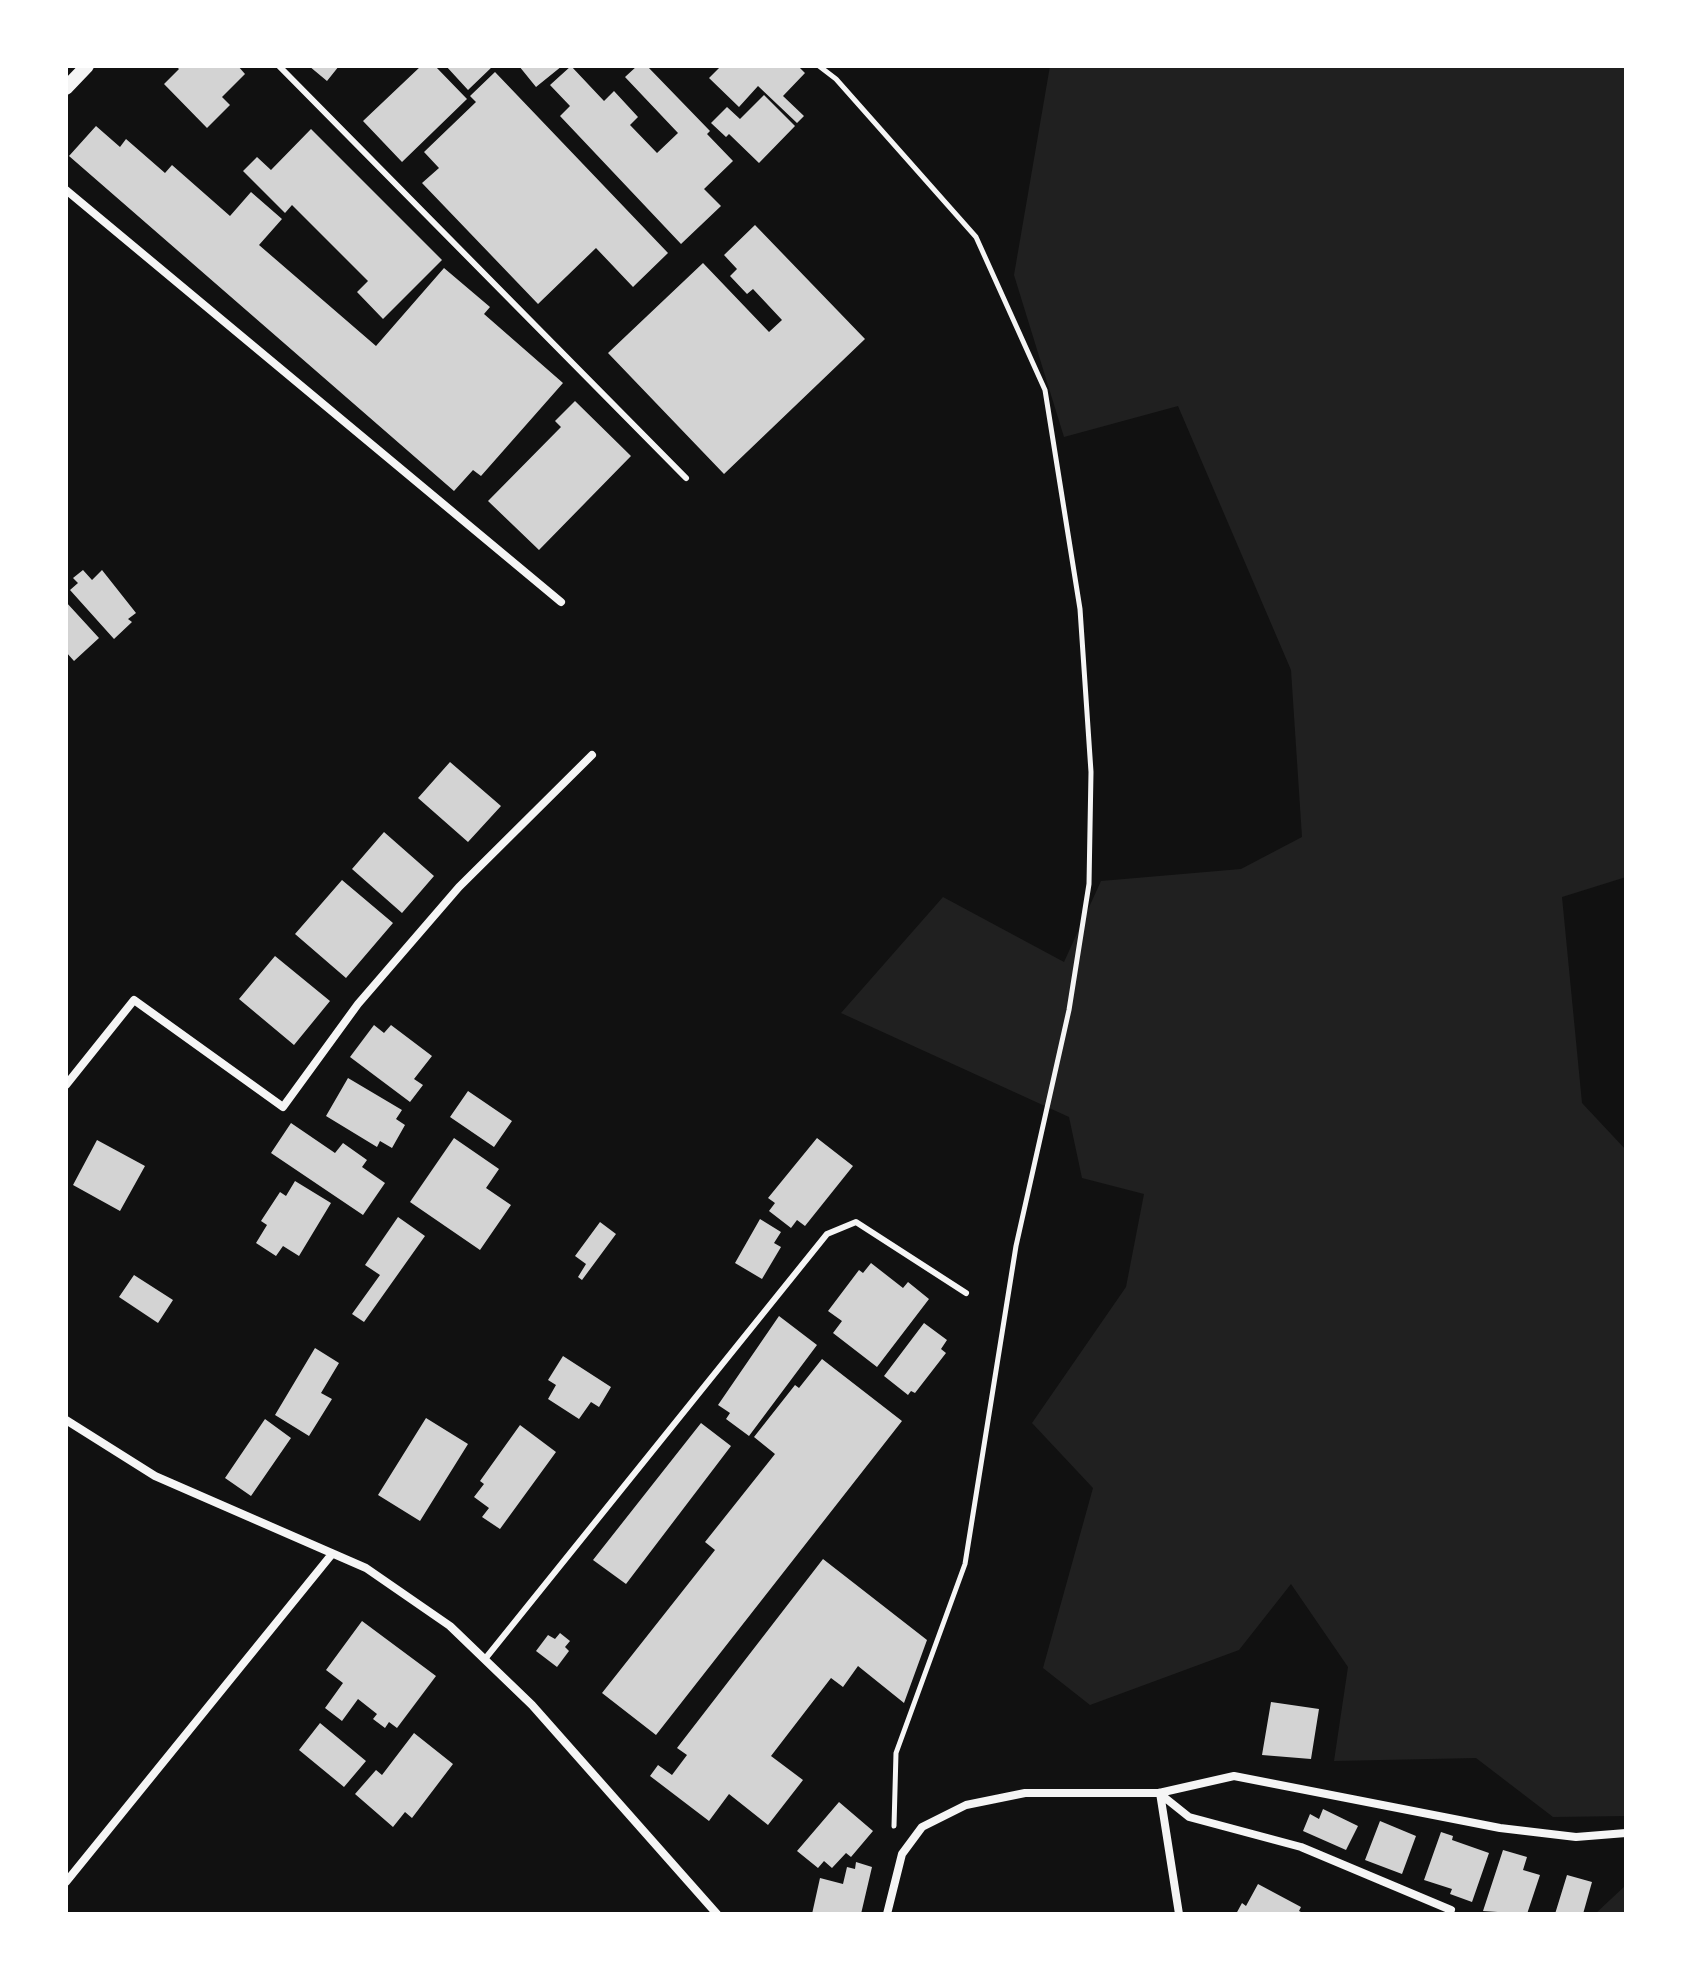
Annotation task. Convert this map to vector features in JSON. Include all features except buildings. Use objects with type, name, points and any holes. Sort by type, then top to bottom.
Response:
[{"type":"street","points":[[66,88],[87,66]]},
{"type":"street","points":[[66,190],[561,602]]},
{"type":"street","points":[[66,1085],[134,1000],[283,1107],[358,1004],[459,887],[592,755]]},
{"type":"street","points":[[66,1420],[155,1476],[366,1568],[450,1626],[543,1717],[717,1914]]},
{"type":"street","points":[[66,1882],[332,1554]]},
{"type":"street","points":[[887,1914],[902,1854],[922,1827],[966,1805],[1025,1793],[1159,1793],[1234,1776],[1500,1828],[1576,1837],[1626,1833]]},
{"type":"street","points":[[1159,1793],[1189,1817],[1301,1847],[1451,1910]]},
{"type":"street","points":[[1159,1793],[1179,1914]]},
{"type":"lane","points":[[279,66],[686,478]]},
{"type":"lane","points":[[485,1659],[827,1234],[856,1222],[966,1293]]},
{"type":"path","points":[[819,66],[836,79],[976,237],[1045,390],[1080,609],[1091,772],[1089,884],[1084,916],[1069,1010],[1016,1246],[965,1564],[896,1753],[893,1822],[902,1854]]},
{"type":"shaded area","points":[[1050,66],[1626,66],[1626,877],[1562,897],[1582,1103],[1626,1150],[1626,1816],[1553,1817],[1476,1758],[1334,1761],[1348,1667],[1291,1584],[1239,1650],[1090,1705],[1043,1668],[1093,1488],[1032,1423],[1126,1287],[1144,1194],[1082,1178],[1069,1117],[841,1013],[943,897],[1064,962],[1101,881],[1241,869],[1302,837],[1291,670],[1178,406],[1064,437],[1014,275]]},
{"type":"shaded area","points":[[1626,1885],[1626,1914],[1595,1914]]}]
